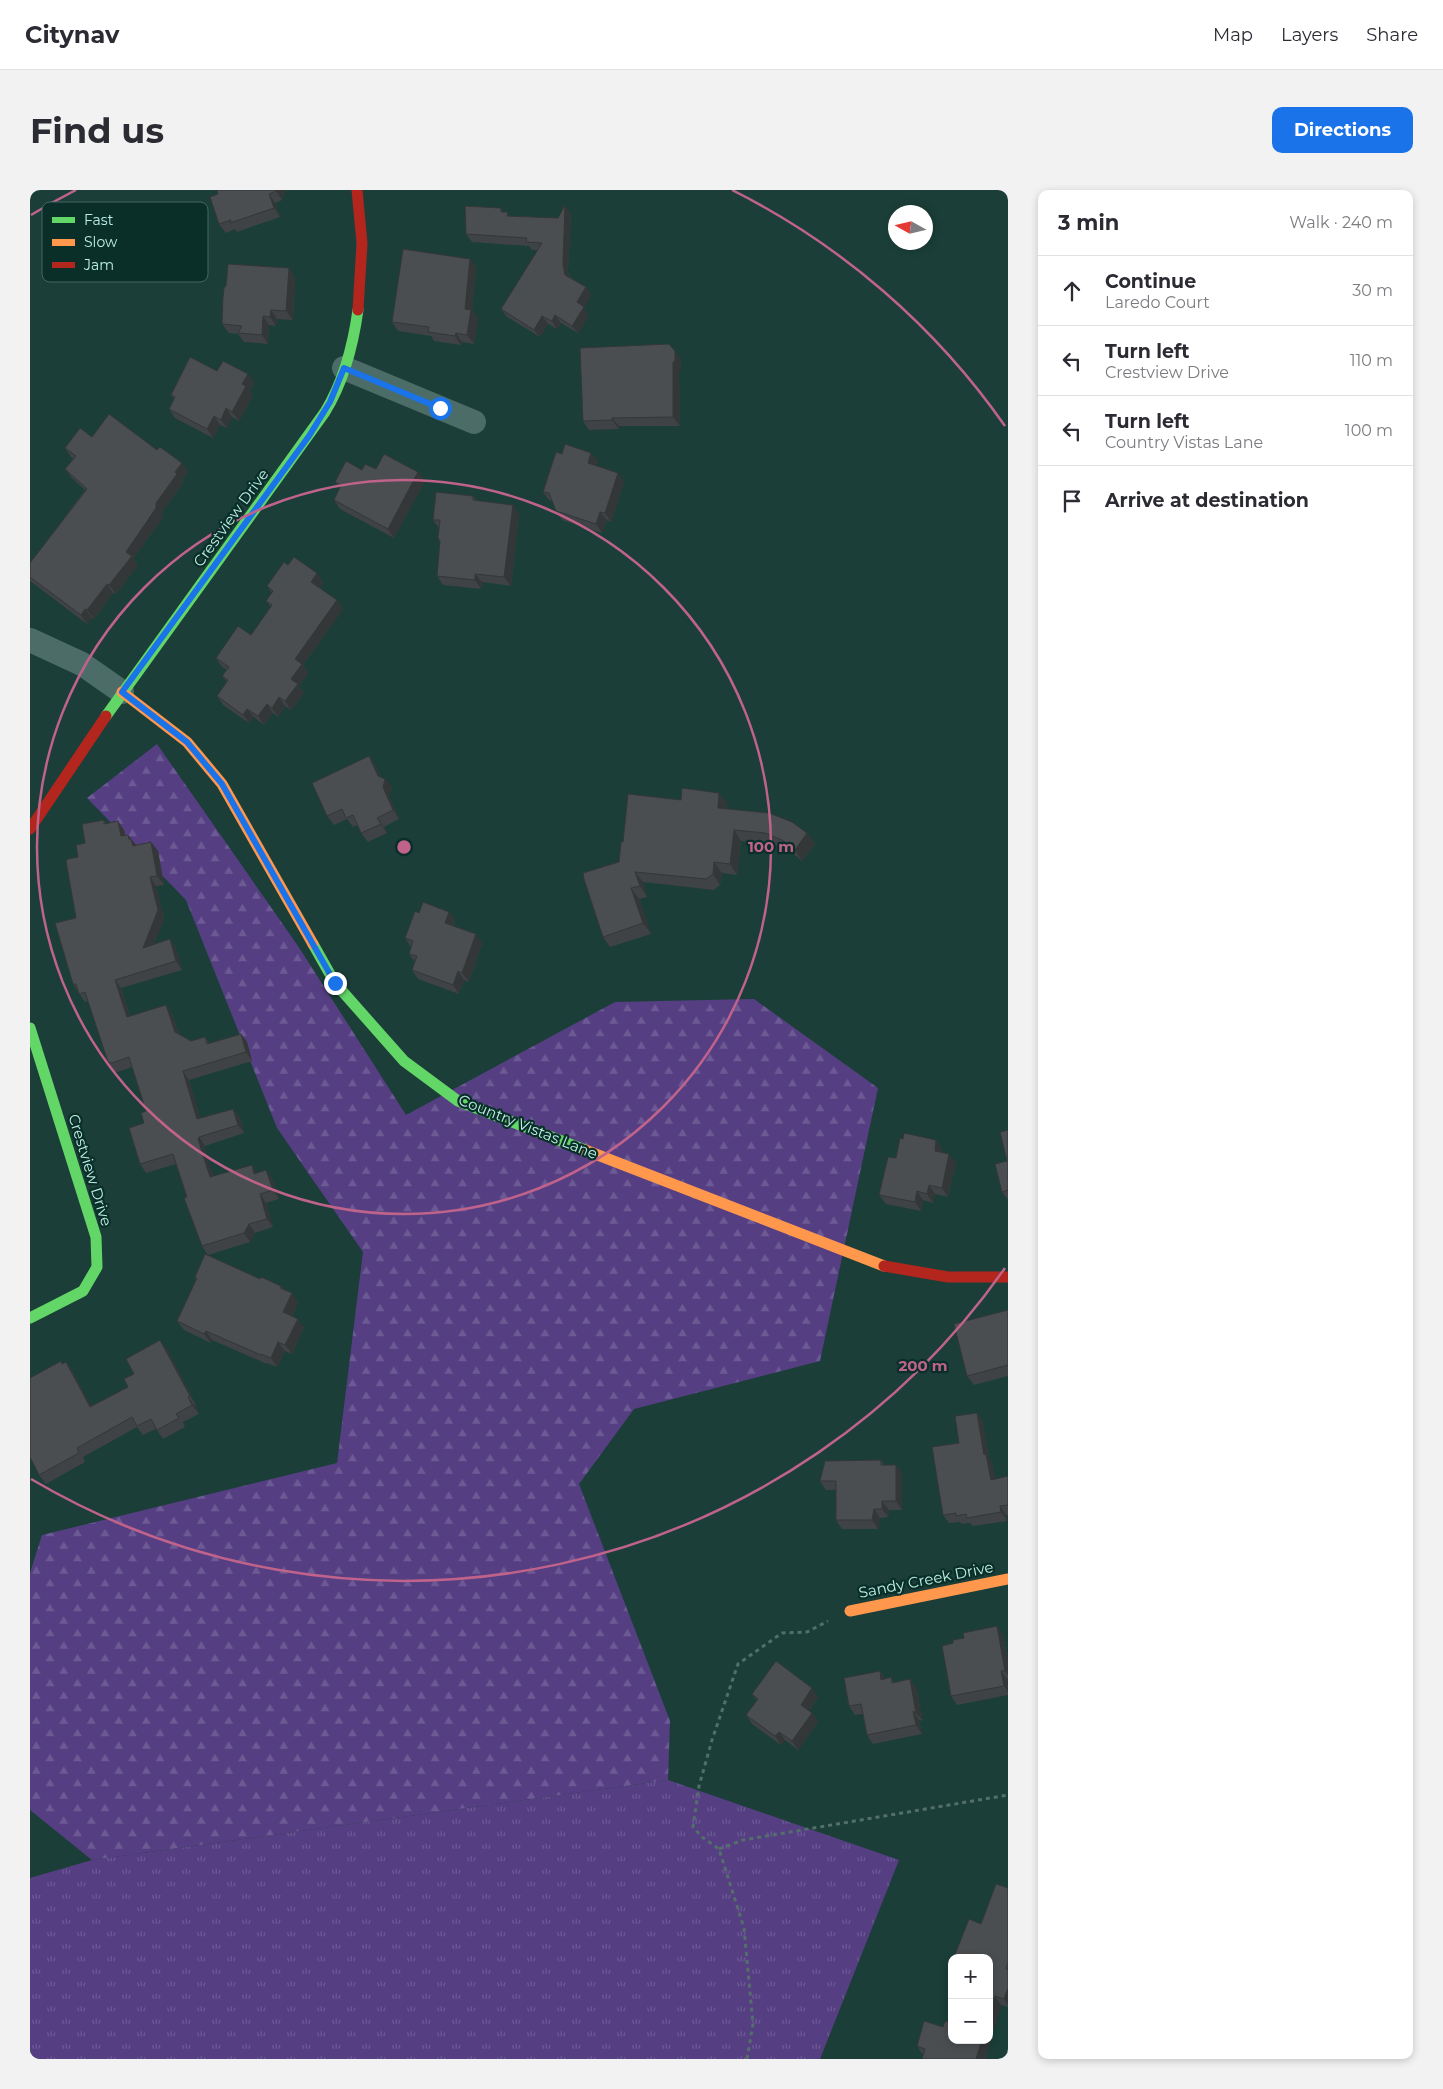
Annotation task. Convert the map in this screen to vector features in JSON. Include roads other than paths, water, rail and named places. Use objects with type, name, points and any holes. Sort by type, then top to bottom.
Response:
[{"type":"street","name":"Crestview Drive","points":[[30,829],[122,692],[309,436],[330,402],[344,368],[353,338],[362,277],[363,246],[357,190]]},
{"type":"street","points":[[344,368],[474,422]]},
{"type":"street","name":"Country Vistas Lane","points":[[30,640],[82,664],[187,742],[222,784],[335,983],[404,1062],[458,1101],[888,1268],[955,1278],[1008,1277]]},
{"type":"street","name":"Crestview Drive","points":[[30,1028],[96,1237],[97,1267],[83,1291],[30,1318]]},
{"type":"street","name":"Sandy Creek Drive","points":[[850,1610],[1008,1580]]}]
